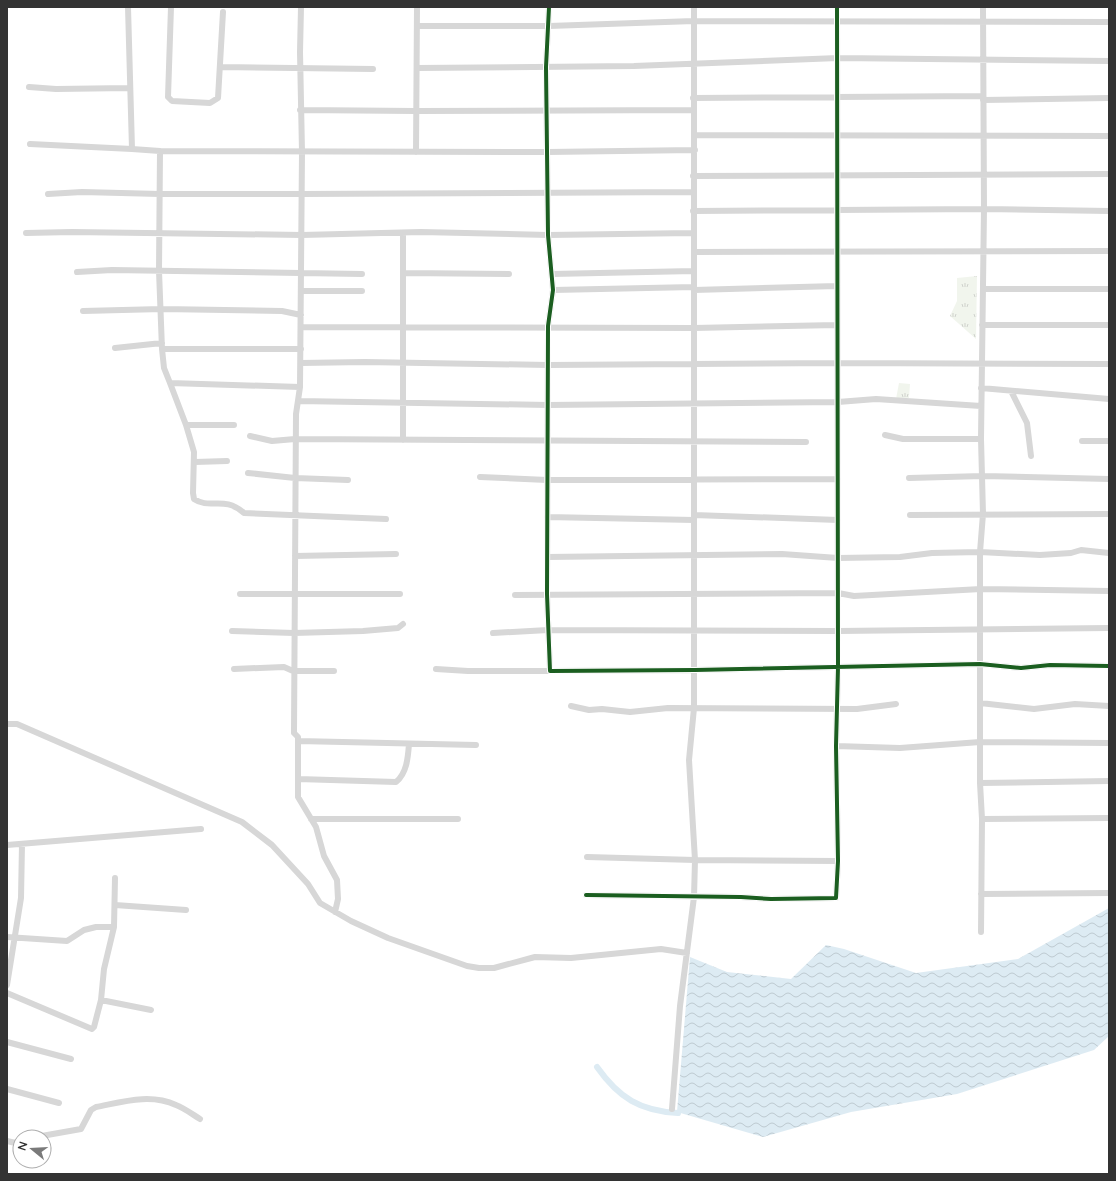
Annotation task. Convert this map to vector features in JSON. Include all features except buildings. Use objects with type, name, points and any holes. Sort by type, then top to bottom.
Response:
[{"type":"street","points":[[128,7],[129,88],[132,149]]},
{"type":"street","points":[[171,7],[168,97],[172,101],[210,103],[214,102],[218,98],[223,12]]},
{"type":"street","points":[[301,7],[301,349],[300,387],[296,414],[293,671],[294,733],[298,737],[298,797],[316,827],[324,856],[337,880],[338,899],[335,912]]},
{"type":"street","points":[[416,152],[415,112],[418,26],[417,7]]},
{"type":"street","points":[[549,7],[546,67],[548,235],[553,290],[548,326],[547,594],[550,671]]},
{"type":"street","points":[[672,1109],[680,1006],[694,897],[695,860],[690,760],[694,708],[694,233],[692,192],[694,150],[694,7]]},
{"type":"street","points":[[586,895],[741,897],[771,899],[836,898],[838,861],[836,746],[838,667],[837,7]]},
{"type":"street","points":[[981,932],[982,819],[980,783],[980,552],[983,514],[981,388],[984,209],[983,7]]},
{"type":"street","points":[[418,26],[549,26],[694,21],[1109,22]]},
{"type":"street","points":[[417,68],[694,64],[838,58],[1109,60]]},
{"type":"street","points":[[221,67],[373,69]]},
{"type":"street","points":[[29,87],[56,89],[129,88]]},
{"type":"street","points":[[693,98],[1109,98]]},
{"type":"street","points":[[300,110],[415,112],[693,110]]},
{"type":"street","points":[[694,135],[1109,136]]},
{"type":"street","points":[[30,144],[160,151],[548,152],[694,150]]},
{"type":"street","points":[[160,151],[159,271],[164,368],[186,425],[194,452],[194,499],[199,503],[229,503],[244,513],[295,517],[386,519]]},
{"type":"street","points":[[693,176],[1109,174]]},
{"type":"street","points":[[48,194],[82,192],[160,194],[548,194],[692,192]]},
{"type":"street","points":[[693,211],[984,209],[1109,211]]},
{"type":"street","points":[[26,233],[159,232],[302,235],[403,233],[548,235],[694,233]]},
{"type":"street","points":[[403,233],[403,440]]},
{"type":"street","points":[[694,252],[983,250],[1109,251]]},
{"type":"street","points":[[77,272],[112,270],[362,274]]},
{"type":"street","points":[[552,274],[694,271]]},
{"type":"street","points":[[404,273],[472,272],[509,274]]},
{"type":"street","points":[[553,290],[837,286]]},
{"type":"street","points":[[983,289],[1109,289]]},
{"type":"street","points":[[301,291],[362,291]]},
{"type":"street","points":[[83,312],[162,309],[282,311],[301,315]]},
{"type":"street","points":[[301,326],[548,326],[694,328],[837,325]]},
{"type":"street","points":[[982,325],[1109,325]]},
{"type":"street","points":[[115,348],[162,346],[301,349]]},
{"type":"street","points":[[300,363],[548,365],[838,363],[982,365],[1109,364]]},
{"type":"street","points":[[170,383],[300,387]]},
{"type":"street","points":[[981,388],[1109,399]]},
{"type":"street","points":[[1012,391],[1027,423],[1031,456]]},
{"type":"street","points":[[298,401],[548,406],[838,402],[876,399],[981,406]]},
{"type":"street","points":[[186,425],[234,425]]},
{"type":"street","points":[[885,435],[903,439],[981,439]]},
{"type":"street","points":[[250,436],[272,441],[296,439],[806,442]]},
{"type":"street","points":[[1082,441],[1109,440]]},
{"type":"street","points":[[195,462],[227,461]]},
{"type":"street","points":[[248,473],[295,478],[348,480]]},
{"type":"street","points":[[480,476],[547,480],[838,479]]},
{"type":"street","points":[[909,478],[983,476],[1109,479]]},
{"type":"street","points":[[910,515],[1109,514]]},
{"type":"street","points":[[547,517],[694,517],[838,520]]},
{"type":"street","points":[[547,557],[782,554],[838,558],[900,557],[980,552],[1040,555],[1071,553],[1081,550],[1109,553]]},
{"type":"street","points":[[295,556],[396,554]]},
{"type":"street","points":[[515,595],[694,593],[838,594],[868,596],[981,589],[1109,591]]},
{"type":"street","points":[[240,594],[400,594]]},
{"type":"street","points":[[232,631],[294,633],[363,631],[398,628],[403,624]]},
{"type":"street","points":[[493,632],[548,630],[838,631],[1109,628]]},
{"type":"street","points":[[436,669],[468,672],[694,670],[980,664],[1021,668],[1050,665],[1109,666]]},
{"type":"street","points":[[234,669],[284,667],[293,671],[334,671]]},
{"type":"street","points":[[980,703],[1034,709],[1075,704],[1109,706]]},
{"type":"street","points":[[571,706],[589,710],[602,708],[630,712],[668,708],[856,709],[896,704]]},
{"type":"street","points":[[7,724],[17,724],[242,822],[272,845],[308,884],[320,903],[335,912],[408,946],[479,968],[494,968],[535,958],[571,958],[661,949],[687,953]]},
{"type":"street","points":[[298,742],[476,745]]},
{"type":"street","points":[[836,746],[900,748],[980,742],[1109,744]]},
{"type":"street","points":[[298,779],[396,782],[401,778],[404,772],[409,744]]},
{"type":"street","points":[[980,783],[1109,781]]},
{"type":"street","points":[[982,819],[1109,818]]},
{"type":"street","points":[[312,819],[458,819]]},
{"type":"street","points":[[7,845],[201,829]]},
{"type":"street","points":[[7,985],[21,898],[22,844]]},
{"type":"street","points":[[587,857],[695,860],[838,861]]},
{"type":"street","points":[[7,993],[92,1030],[101,1000],[104,969],[114,928],[115,878]]},
{"type":"street","points":[[981,894],[1109,893]]},
{"type":"street","points":[[115,905],[186,910]]},
{"type":"street","points":[[7,937],[67,941],[84,930],[96,927],[114,928]]},
{"type":"street","points":[[101,1000],[151,1010]]},
{"type":"street","points":[[7,1042],[71,1059]]},
{"type":"street","points":[[7,1089],[58,1103]]},
{"type":"street","points":[[52,1134],[80,1129],[91,1110],[96,1107],[140,1099],[152,1098],[164,1101],[176,1105],[200,1119]]},
{"type":"green space","points":[[977,276],[976,339],[950,316],[957,301],[957,278]]},
{"type":"green space","points":[[899,383],[910,384],[909,398],[896,399]]},
{"type":"water","points":[[1109,908],[1109,1036],[1094,1050],[957,1094],[851,1112],[763,1137],[677,1112],[690,957],[727,972],[791,979],[826,945],[844,949],[916,973],[1018,959]]},
{"type":"waterway","points":[[597,1067],[605,1078],[622,1095],[632,1101],[641,1106],[652,1109],[678,1113]]},
{"type":"cycle path","points":[[549,7],[546,67],[548,235],[553,290],[548,326],[547,594],[550,671],[695,670],[980,664],[1021,668],[1050,665],[1109,666]]},
{"type":"cycle path","points":[[586,895],[741,897],[771,899],[836,898],[838,861],[836,746],[838,667],[837,7]]}]
